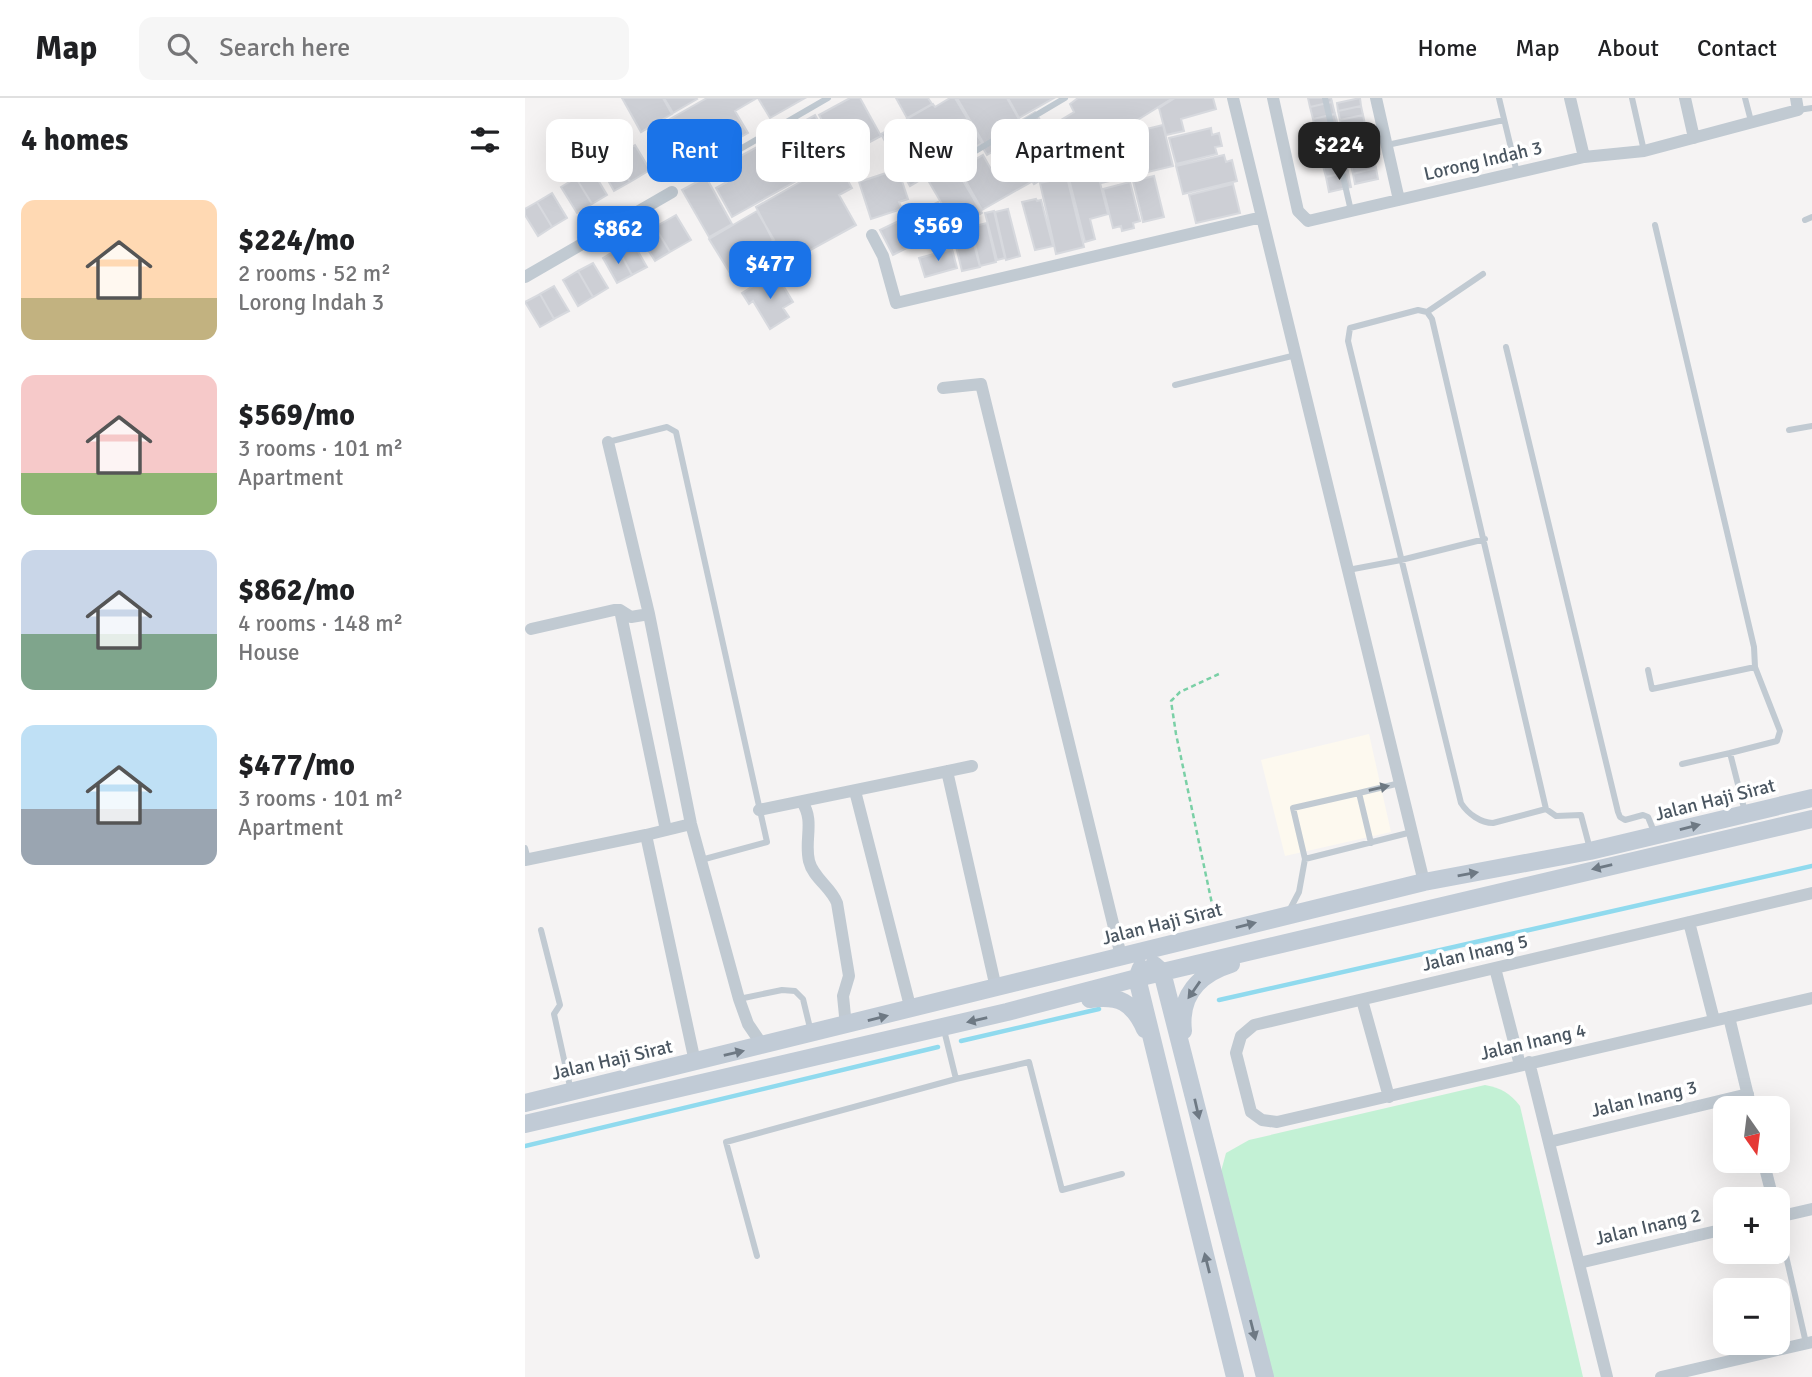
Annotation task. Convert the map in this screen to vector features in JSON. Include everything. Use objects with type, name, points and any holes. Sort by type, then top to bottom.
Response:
[{"type":"main road","name":"Jalan Haji Sirat","points":[[525,1103],[1424,882],[1590,851],[1812,798]]},
{"type":"main road","name":"Jalan Haji Sirat","points":[[525,1124],[1007,1012],[1149,971],[1812,819]]},
{"type":"main road","points":[[1265,1377],[1186,1060],[1182,1021],[1188,997],[1197,983],[1214,970],[1427,915],[1488,894]]},
{"type":"main road","points":[[1218,931],[1204,945],[1158,956],[1149,971],[1156,1055],[1235,1377]]},
{"type":"main road","points":[[911,1010],[969,1001],[1133,963],[1149,971],[1186,1060]]},
{"type":"main road","points":[[1007,1012],[1112,997],[1124,1002],[1139,1017],[1156,1055]]},
{"type":"main road","points":[[763,1046],[782,1055],[862,1037],[908,1035]]},
{"type":"main road","points":[[525,1117],[647,1085],[739,1073]]},
{"type":"main road","points":[[525,1096],[564,1094]]},
{"type":"street","points":[[1233,98],[1424,882]]},
{"type":"street","name":"Lorong Indah 3","points":[[1273,98],[1298,211],[1308,221],[1584,157],[1644,151],[1751,121],[1797,104]]},
{"type":"street","points":[[1376,98],[1399,200]]},
{"type":"street","points":[[1570,98],[1584,157]]},
{"type":"street","points":[[1685,98],[1694,138]]},
{"type":"street","points":[[525,276],[672,192]]},
{"type":"street","points":[[872,234],[883,256],[896,303],[1262,217]]},
{"type":"street","points":[[943,388],[981,384],[1121,956]]},
{"type":"street","points":[[608,442],[649,614],[691,824],[739,999],[748,1024],[763,1046]]},
{"type":"street","points":[[531,629],[620,610],[631,618],[649,614]]},
{"type":"street","points":[[620,610],[666,830]]},
{"type":"street","points":[[759,810],[972,766]]},
{"type":"street","points":[[947,771],[996,988]]},
{"type":"street","points":[[855,791],[911,1010]]},
{"type":"street","points":[[802,802],[810,820],[808,859],[812,869],[837,903],[849,976],[843,996],[846,1026]]},
{"type":"street","points":[[526,856],[646,835],[691,824]]},
{"type":"street","points":[[646,835],[695,1062]]},
{"type":"street","name":"Jalan Inang 5","points":[[1262,1120],[1251,1112],[1236,1053],[1241,1036],[1254,1024],[1812,893]]},
{"type":"street","points":[[1689,922],[1714,1020]]},
{"type":"street","points":[[1495,968],[1549,1142],[1607,1377]]},
{"type":"street","name":"Jalan Inang 4","points":[[1262,1120],[1277,1122],[1812,998]]},
{"type":"street","points":[[1362,1000],[1389,1097]]},
{"type":"street","points":[[1729,1017],[1748,1094]]},
{"type":"street","name":"Jalan Inang 3","points":[[1549,1142],[1748,1094]]},
{"type":"street","points":[[1790,1215],[1812,1209]]},
{"type":"street","name":"Jalan Inang 2","points":[[1579,1263],[1713,1232]]},
{"type":"street","points":[[1661,1377],[1809,1343]]},
{"type":"lane","points":[[742,148],[828,98]]},
{"type":"lane","points":[[977,150],[1065,98]]},
{"type":"lane","points":[[1325,98],[1351,211]]},
{"type":"lane","points":[[1499,98],[1517,173]]},
{"type":"lane","points":[[1632,98],[1644,151]]},
{"type":"lane","points":[[1745,98],[1751,121]]},
{"type":"lane","points":[[1797,104],[1812,108]]},
{"type":"lane","points":[[1387,145],[1504,120]]},
{"type":"lane","points":[[1655,225],[1754,647],[1755,667],[1780,732],[1777,741],[1682,764]]},
{"type":"lane","points":[[1427,312],[1483,274]]},
{"type":"lane","points":[[1546,809],[1485,823],[1461,803],[1348,341],[1350,328],[1418,310],[1427,312],[1432,319],[1546,809],[1556,816],[1581,815],[1590,851]]},
{"type":"lane","points":[[1506,348],[1618,812],[1625,820],[1648,817],[1656,836]]},
{"type":"lane","points":[[1175,385],[1296,355]]},
{"type":"lane","points":[[1789,430],[1812,426]]},
{"type":"lane","points":[[608,442],[667,427],[676,432],[767,842],[701,860]]},
{"type":"lane","points":[[1348,569],[1401,560],[1485,539]]},
{"type":"lane","points":[[1648,670],[1653,689],[1755,667]]},
{"type":"lane","points":[[1730,752],[1746,814]]},
{"type":"lane","points":[[1287,915],[1299,892],[1305,859],[1293,808],[1400,783]]},
{"type":"lane","points":[[1359,793],[1371,843]]},
{"type":"lane","points":[[1305,859],[1412,832]]},
{"type":"lane","points":[[541,930],[560,1005],[554,1014],[564,1094]]},
{"type":"lane","points":[[739,999],[782,990],[795,991],[803,999],[812,1034]]},
{"type":"lane","points":[[944,1027],[956,1079]]},
{"type":"lane","points":[[757,1256],[726,1142],[956,1079],[1029,1062],[1062,1190],[1122,1174]]},
{"type":"lane","points":[[1789,1264],[1809,1343]]},
{"type":"path","points":[[1218,931],[1171,701],[1179,692],[1221,673]]},
{"type":"shaded area","points":[[1369,734],[1391,832],[1285,856],[1261,760]]},
{"type":"green space","points":[[1485,1085],[1505,1092],[1520,1106],[1583,1377],[1271,1377],[1220,1175],[1226,1153],[1249,1140]]},
{"type":"building","points":[[622,98],[663,98],[672,114],[663,119],[647,119],[647,129],[641,132]]},
{"type":"building","points":[[664,98],[696,98],[697,99],[673,113]]},
{"type":"building","points":[[707,98],[757,98],[735,111],[740,119],[670,119]]},
{"type":"building","points":[[758,98],[805,98],[770,118]]},
{"type":"building","points":[[850,98],[860,98],[881,136],[870,142],[870,119],[821,119],[819,115]]},
{"type":"building","points":[[896,98],[928,98],[932,104],[907,118]]},
{"type":"building","points":[[955,98],[968,119],[907,119],[933,104],[935,107]]},
{"type":"building","points":[[957,98],[1007,98],[1019,119],[991,119],[991,153],[987,155],[977,132],[977,119],[969,119]]},
{"type":"building","points":[[1008,98],[1054,98],[1019,118]]},
{"type":"building","points":[[1078,98],[1173,98],[1139,119],[1062,119],[1074,112],[1070,104]]},
{"type":"building","points":[[1175,98],[1213,98],[1216,109],[1181,119],[1184,131],[1166,135],[1159,108]]},
{"type":"building","points":[[1308,98],[1331,98],[1332,102],[1310,107]]},
{"type":"building","points":[[1360,98],[1361,106],[1338,111],[1337,103]]},
{"type":"building","points":[[1332,102],[1335,114],[1313,119],[1310,107]]},
{"type":"building","points":[[1361,106],[1363,115],[1340,120],[1338,111]]},
{"type":"building","points":[[1035,112],[1039,119],[1023,119]]},
{"type":"building","points":[[1335,114],[1338,125],[1315,130],[1313,119]]},
{"type":"building","points":[[1363,115],[1365,124],[1342,129],[1340,120]]},
{"type":"building","points":[[742,123],[748,133],[742,136]]},
{"type":"building","points":[[1365,124],[1367,133],[1345,138],[1342,129]]},
{"type":"building","points":[[1163,125],[1173,166],[1149,172],[1149,128]]},
{"type":"building","points":[[1338,125],[1340,137],[1318,142],[1315,130]]},
{"type":"building","points":[[1211,128],[1212,135],[1219,133],[1222,146],[1215,147],[1217,154],[1176,164],[1169,138]]},
{"type":"building","points":[[1367,133],[1370,141],[1347,147],[1345,138]]},
{"type":"building","points":[[1340,137],[1343,149],[1320,154],[1318,142]]},
{"type":"building","points":[[1370,141],[1372,150],[1349,156],[1347,147]]},
{"type":"building","points":[[635,145],[647,165],[647,172],[633,180]]},
{"type":"building","points":[[756,148],[756,182],[794,182],[732,217],[716,188],[727,182],[742,182],[742,155]]},
{"type":"building","points":[[1343,149],[1345,160],[1323,166],[1320,154]]},
{"type":"building","points":[[1372,150],[1374,159],[1351,165],[1349,156]]},
{"type":"building","points":[[983,155],[991,169],[991,182],[1031,182],[982,210],[966,182],[977,182],[977,158]]},
{"type":"building","points":[[1224,155],[1226,162],[1232,160],[1237,181],[1183,194],[1176,166]]},
{"type":"building","points":[[1374,159],[1376,168],[1353,174],[1351,165]]},
{"type":"building","points":[[1345,160],[1348,172],[1326,177],[1323,166]]},
{"type":"building","points":[[1376,168],[1378,179],[1355,184],[1353,174]]},
{"type":"building","points":[[1348,172],[1351,187],[1329,192],[1326,177]]},
{"type":"building","points":[[884,174],[884,182],[902,182],[908,199],[899,202],[902,209],[871,219],[859,182],[870,182],[870,178]]},
{"type":"building","points":[[1154,176],[1164,217],[1143,222],[1133,182],[1149,182],[1149,177]]},
{"type":"building","points":[[569,182],[578,182],[592,204],[577,213],[561,187]]},
{"type":"building","points":[[578,182],[599,182],[607,195],[592,204]]},
{"type":"building","points":[[609,182],[630,182],[614,191]]},
{"type":"building","points":[[697,182],[709,182],[732,224],[709,237],[682,190]]},
{"type":"building","points":[[800,182],[849,182],[852,188],[839,195],[856,225],[785,264],[756,207]]},
{"type":"building","points":[[929,182],[964,182],[982,213],[956,228]]},
{"type":"building","points":[[1068,182],[1084,247],[1056,254],[1040,183]]},
{"type":"building","points":[[1070,182],[1100,182],[1108,214],[1090,219],[1095,239],[1085,242]]},
{"type":"building","points":[[1130,182],[1140,221],[1133,223],[1134,228],[1122,231],[1121,226],[1113,228],[1103,189]]},
{"type":"building","points":[[1233,184],[1240,213],[1196,223],[1189,195]]},
{"type":"building","points":[[552,193],[567,218],[552,227],[537,202]]},
{"type":"building","points":[[1041,200],[1053,246],[1035,250],[1022,202]]},
{"type":"building","points":[[537,202],[552,227],[538,236],[525,215],[525,209]]},
{"type":"building","points":[[938,202],[950,226],[893,255],[880,230]]},
{"type":"building","points":[[1008,209],[1020,256],[1006,260],[995,212]]},
{"type":"building","points":[[757,211],[774,240],[750,254],[756,264],[733,278],[709,239]]},
{"type":"building","points":[[994,211],[1005,258],[997,260],[985,213]]},
{"type":"building","points":[[676,215],[691,240],[670,252],[655,227]]},
{"type":"building","points":[[987,223],[996,262],[980,266],[971,227]]},
{"type":"building","points":[[969,225],[980,267],[962,271],[952,230]]},
{"type":"building","points":[[655,227],[670,252],[655,261],[640,237]]},
{"type":"building","points":[[632,241],[647,267],[632,275],[618,249]]},
{"type":"building","points":[[618,249],[632,275],[617,283],[603,258]]},
{"type":"building","points":[[952,249],[957,268],[925,277],[919,258]]},
{"type":"building","points":[[593,263],[608,288],[593,297],[578,271]]},
{"type":"building","points":[[578,271],[593,297],[578,306],[563,280]]},
{"type":"building","points":[[778,277],[793,302],[783,308],[789,317],[770,329],[753,301],[749,304],[742,293],[761,281],[763,286]]},
{"type":"building","points":[[554,286],[569,311],[554,319],[540,294]]},
{"type":"building","points":[[540,294],[554,319],[540,327],[525,302]]},
{"type":"waterway","points":[[1219,1000],[1812,866]]},
{"type":"waterway","points":[[961,1041],[1099,1009]]},
{"type":"waterway","points":[[525,1146],[938,1047]]}]
